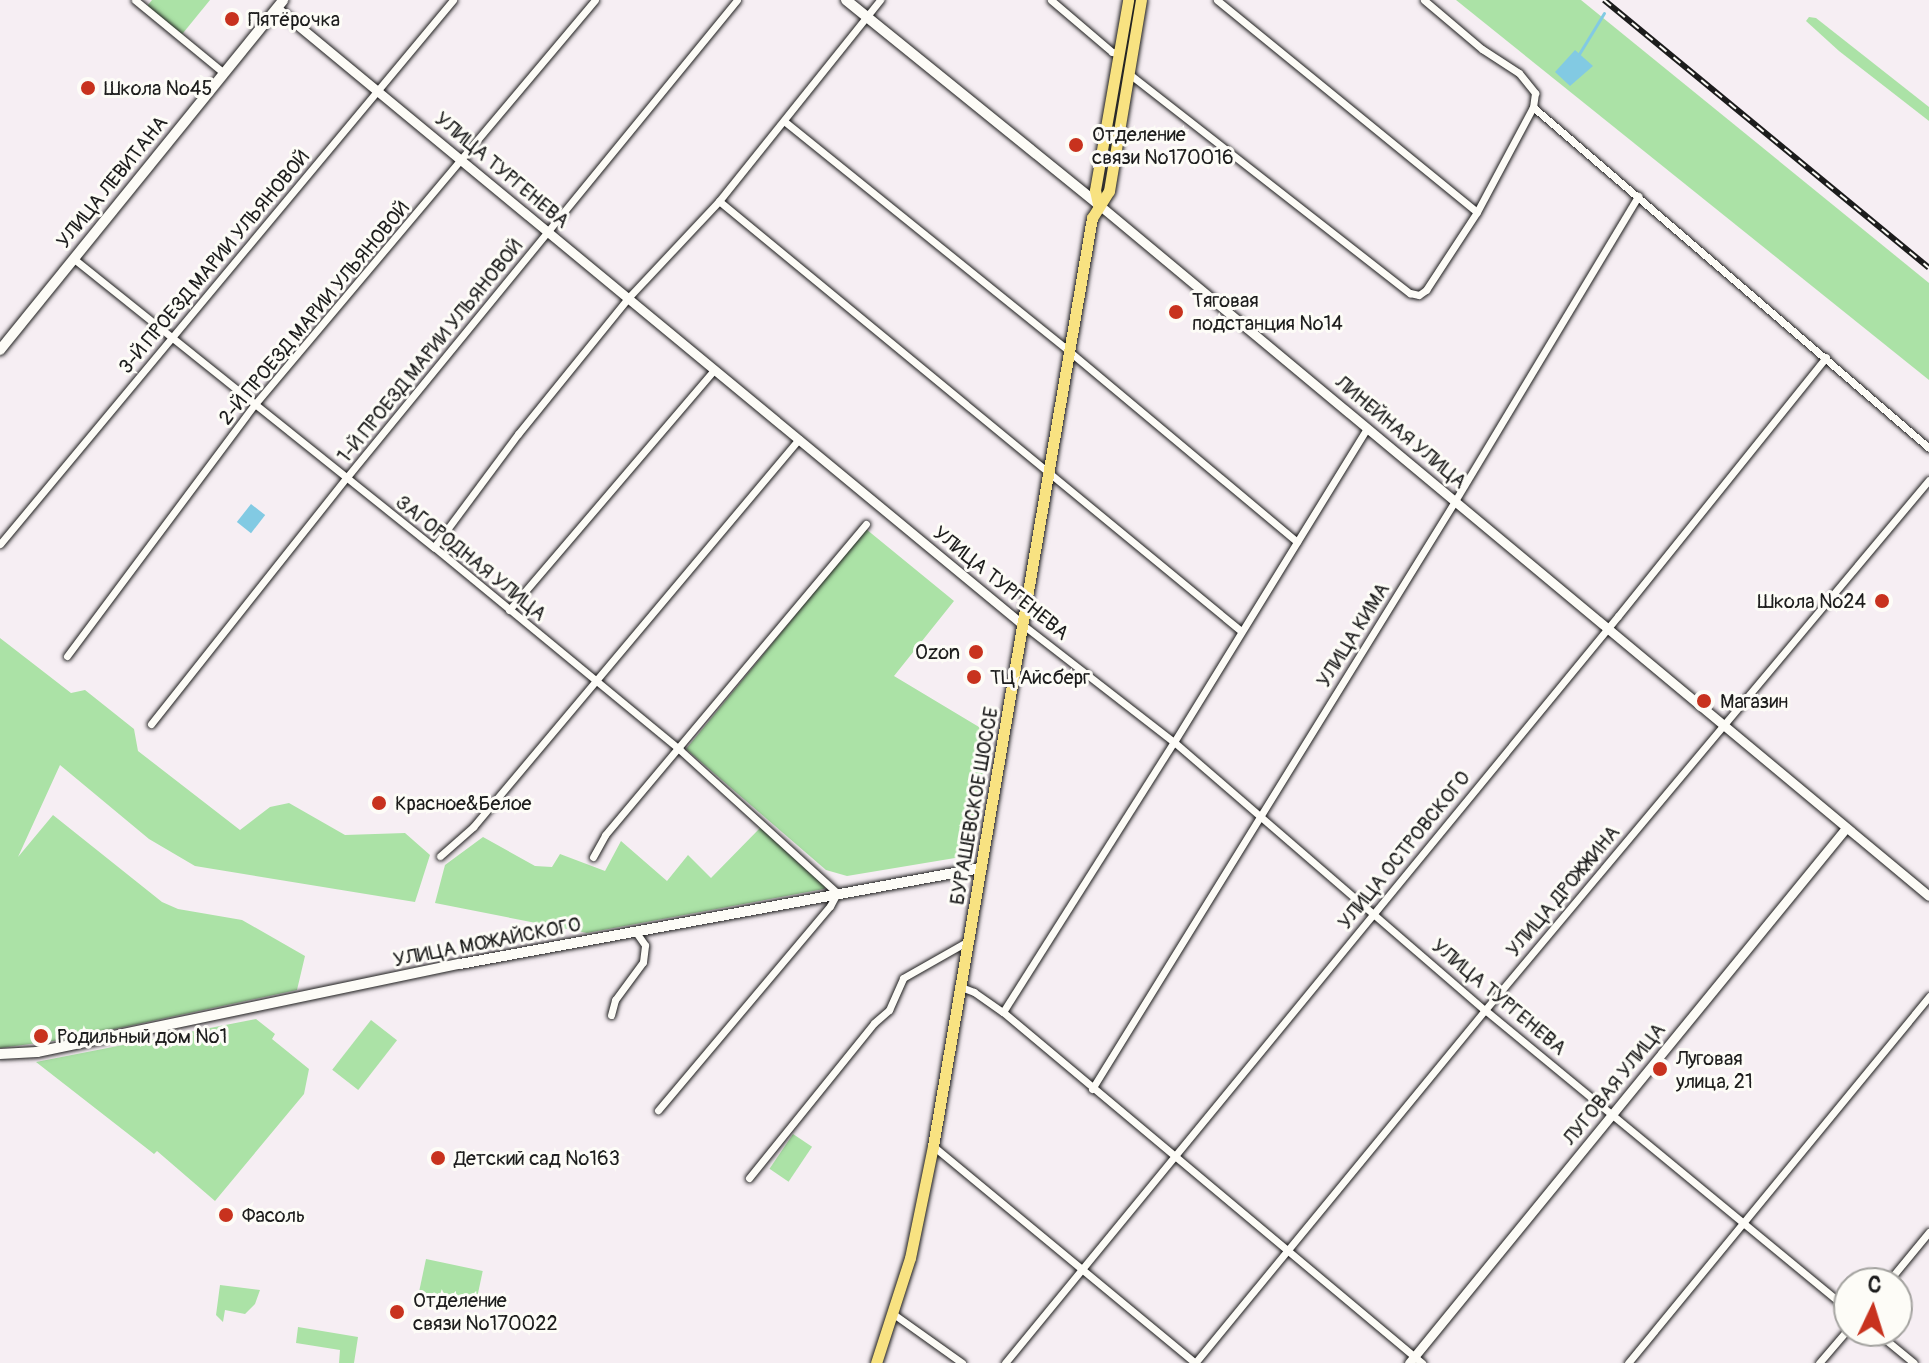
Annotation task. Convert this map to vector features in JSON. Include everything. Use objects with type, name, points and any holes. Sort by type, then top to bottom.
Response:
[{"type":"main road","name":"ЛИНЕЙНАЯ УЛИЦА","points":[[846,0],[1098,204]]},
{"type":"main road","name":"БУРАШЕВСКОЕ ШОССЕ","points":[[1098,204],[1095,190],[1128,0]]},
{"type":"main road","name":"БУРАШЕВСКОЕ ШОССЕ","points":[[876,1363],[910,1258],[933,1146],[1092,218],[1109,191],[1141,0]]},
{"type":"main road","name":"УЛИЦА ЛЕВИТАНА","points":[[0,350],[280,4]]},
{"type":"main road","name":"УЛИЦА МОЖАЙСКОГО","points":[[0,1054],[59,1048],[460,964],[981,868]]},
{"type":"street","points":[[135,0],[224,73]]},
{"type":"street","name":"3-Й ПРОЕЗД МАРИИ УЛЬЯНОВОЙ","points":[[0,544],[453,0]]},
{"type":"street","name":"2-Й ПРОЕЗД МАРИИ УЛЬЯНОВОЙ","points":[[67,656],[255,404],[595,0]]},
{"type":"street","name":"1-Й ПРОЕЗД МАРИИ УЛЬЯНОВОЙ","points":[[151,724],[347,477],[737,0]]},
{"type":"street","points":[[434,547],[518,434],[628,298],[719,201],[880,0]]},
{"type":"street","points":[[1051,0],[1112,52],[1118,53]]},
{"type":"street","points":[[1217,0],[1477,212]]},
{"type":"street","points":[[1128,73],[1410,293],[1419,295],[1426,290],[1477,212],[1533,107],[1535,93],[1528,82],[1424,0]]},
{"type":"street","name":"УЛИЦА ТУРГЕНЕВА","points":[[280,4],[377,91],[1023,625],[1174,742],[1485,1010],[1833,1297]]},
{"type":"street","points":[[1533,107],[1929,448]]},
{"type":"street","points":[[784,121],[1070,352],[1297,542]]},
{"type":"street","name":"УЛИЦА КИМА","points":[[1092,1089],[1455,501],[1638,196]]},
{"type":"street","points":[[719,201],[1048,476],[1241,631]]},
{"type":"street","name":"ЛИНЕЙНАЯ УЛИЦА","points":[[1098,204],[1929,896]]},
{"type":"street","name":"ЗАГОРОДНАЯ УЛИЦА","points":[[74,259],[434,547],[680,750],[837,893]]},
{"type":"street","name":"УЛИЦА ОСТРОВСКОГО","points":[[1005,1363],[1826,357]]},
{"type":"street","points":[[509,610],[714,370]]},
{"type":"street","points":[[1003,1012],[1367,428]]},
{"type":"street","points":[[440,856],[473,827],[799,439]]},
{"type":"street","name":"УЛИЦА ДРОЖЖИНА","points":[[1195,1363],[1485,1010],[1929,480]]},
{"type":"street","points":[[593,857],[605,835],[680,750],[866,524]]},
{"type":"street","name":"ЛУГОВАЯ УЛИЦА","points":[[1415,1361],[1846,828]]},
{"type":"street","points":[[658,1110],[830,906],[837,893]]},
{"type":"street","points":[[611,1015],[615,1000],[643,962],[645,945],[636,932]]},
{"type":"street","points":[[749,1178],[874,1023],[889,1010],[903,978],[968,941]]},
{"type":"street","points":[[961,987],[1003,1012],[1415,1361]]},
{"type":"street","points":[[1628,1363],[1929,996]]},
{"type":"street","points":[[933,1146],[1195,1363]]},
{"type":"street","points":[[1900,1267],[1929,1232]]},
{"type":"street","points":[[892,1313],[962,1363]]},
{"type":"street","points":[[1819,1363],[1833,1347]]},
{"type":"street","points":[[1894,1347],[1914,1363]]},
{"type":"green space","points":[[152,0],[210,0],[179,38],[144,10]]},
{"type":"green space","points":[[1456,0],[1581,0],[1929,283],[1929,380]]},
{"type":"green space","points":[[1809,17],[1816,18],[1929,107],[1929,121],[1839,51],[1806,21]]},
{"type":"green space","points":[[866,529],[954,601],[894,676],[979,727],[984,770],[967,856],[847,876],[826,870],[686,749]]},
{"type":"green space","points":[[0,638],[71,693],[85,690],[134,729],[138,751],[240,830],[270,807],[289,803],[345,835],[405,833],[430,855],[415,902],[195,866],[149,839],[60,765],[18,857],[53,815],[162,902],[178,909],[242,920],[305,956],[297,990],[68,1039],[0,1048]]},
{"type":"green space","points":[[761,827],[826,886],[824,889],[587,933],[435,903],[445,865],[483,837],[535,866],[552,867],[560,854],[605,871],[621,841],[667,881],[688,855],[711,878]]},
{"type":"green space","points":[[256,1019],[275,1034],[272,1039],[309,1069],[304,1094],[215,1201],[157,1151],[154,1154],[36,1062]]},
{"type":"green space","points":[[371,1020],[397,1040],[358,1090],[332,1070]]},
{"type":"green space","points":[[793,1134],[812,1147],[789,1182],[770,1169]]},
{"type":"green space","points":[[426,1259],[483,1271],[475,1306],[419,1294]]},
{"type":"green space","points":[[220,1285],[260,1290],[255,1304],[245,1314],[225,1310],[223,1322],[216,1315]]},
{"type":"green space","points":[[298,1327],[358,1337],[354,1363],[339,1363],[340,1350],[296,1343]]},
{"type":"water","points":[[1575,50],[1593,66],[1570,86],[1555,72]]},
{"type":"water","points":[[251,504],[265,515],[251,533],[237,522]]},
{"type":"waterway","points":[[1579,54],[1604,13]]},
{"type":"railway","points":[[1604,0],[1929,268]]},
{"type":"place","name":"Пятёрочка","points":[[232,19]]},
{"type":"place","name":"Школа №45","points":[[88,88]]},
{"type":"place","name":"Отделение связи №170016","points":[[1076,145]]},
{"type":"place","name":"Тяговая подстанция №14","points":[[1176,312]]},
{"type":"place","name":"Школа №24","points":[[1882,601]]},
{"type":"place","name":"Ozon","points":[[976,652]]},
{"type":"place","name":"ТЦ Айсберг","points":[[974,677]]},
{"type":"place","name":"Магазин","points":[[1704,701]]},
{"type":"place","name":"Красное&Белое","points":[[379,803]]},
{"type":"place","name":"Родильный дом №1","points":[[41,1036]]},
{"type":"place","name":"Луговая улица, 21","points":[[1660,1069]]},
{"type":"place","name":"Детский сад №163","points":[[438,1158]]},
{"type":"place","name":"Фасоль","points":[[226,1215]]},
{"type":"place","name":"Отделение связи №170022","points":[[397,1312]]}]
